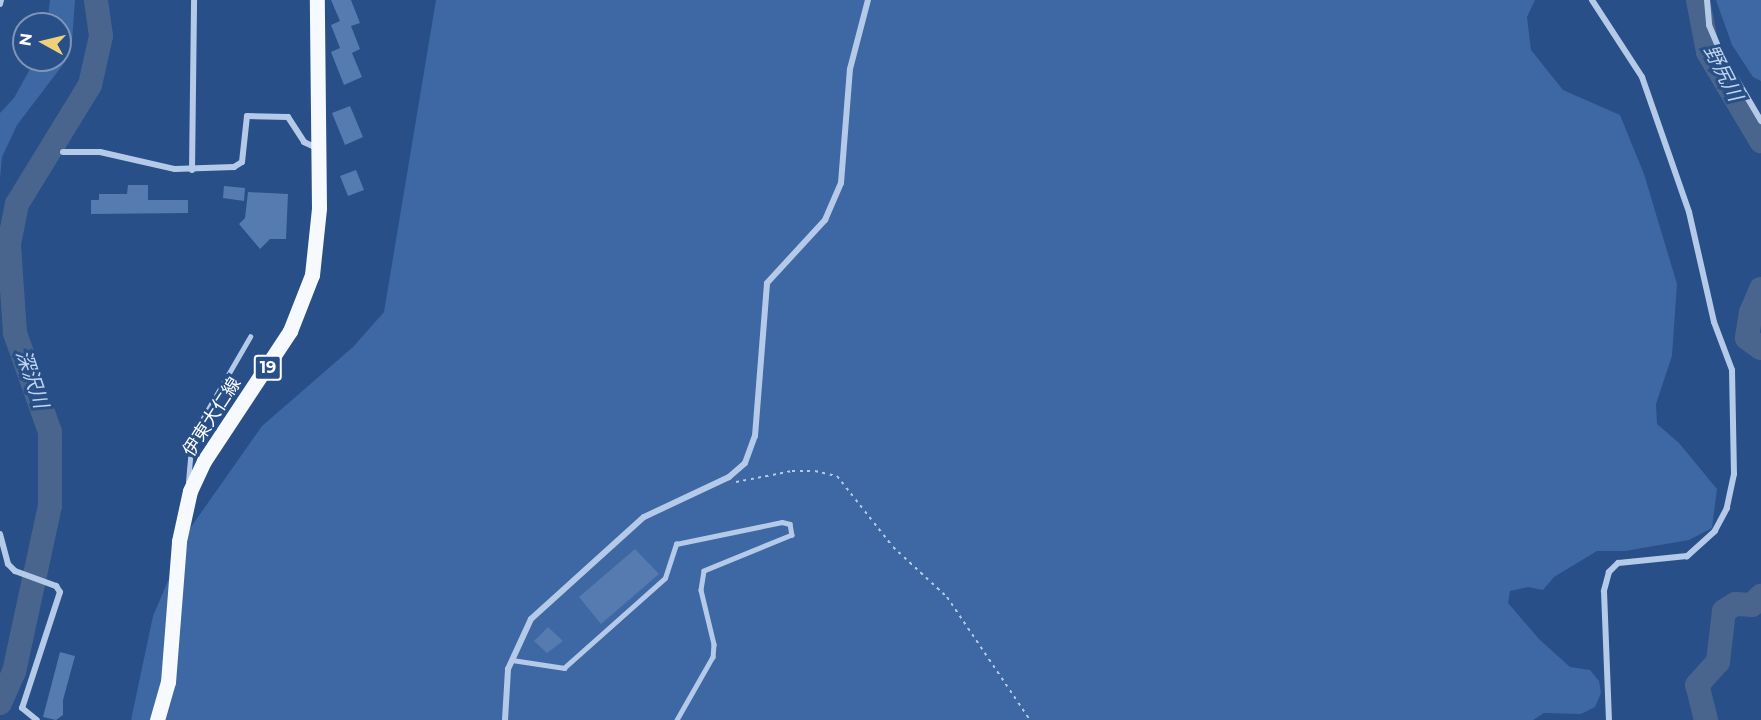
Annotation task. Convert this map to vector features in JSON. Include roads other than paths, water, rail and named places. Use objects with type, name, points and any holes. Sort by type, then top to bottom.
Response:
[{"type":"main road","name":"伊東大仁線","points":[[157,720],[168,682],[179,541],[188,500],[204,462],[263,376],[305,298],[316,254],[319,149],[317,0]]},
{"type":"street","points":[[192,170],[194,0]]},
{"type":"street","points":[[505,720],[508,669],[531,620],[644,517],[729,477],[745,463],[755,436],[766,283],[825,220],[841,183],[850,69],[868,0]]},
{"type":"street","points":[[1593,0],[1642,77],[1689,212],[1714,322],[1732,370],[1734,474],[1727,508],[1715,531],[1687,556],[1618,563],[1609,572],[1604,591],[1609,720]]},
{"type":"street","points":[[1707,0],[1709,25],[1721,53],[1761,121]]},
{"type":"street","points":[[63,152],[100,152],[192,170],[239,165],[247,116],[288,117],[304,142],[319,149]]},
{"type":"street","points":[[0,534],[5,558],[15,571],[56,586],[58,600],[22,708],[37,720]]},
{"type":"lane","points":[[188,500],[191,444],[250,337]]},
{"type":"lane","points":[[512,660],[564,668],[665,578],[676,544],[782,522],[790,524],[792,535],[704,571],[701,590],[714,644],[713,657],[677,720]]},
{"type":"waterway","name":"深沢川","points":[[0,703],[14,672],[50,506],[50,432],[15,333],[9,244],[17,204],[90,85],[101,36],[96,0]]},
{"type":"waterway","name":"野尻川","points":[[1698,0],[1708,52],[1761,141]]},
{"type":"waterway","name":"野尻川","points":[[1761,289],[1751,312],[1747,338],[1761,348]]},
{"type":"waterway","name":"野尻川","points":[[1706,720],[1697,685],[1718,662],[1724,611],[1735,604],[1752,605],[1761,596]]}]
